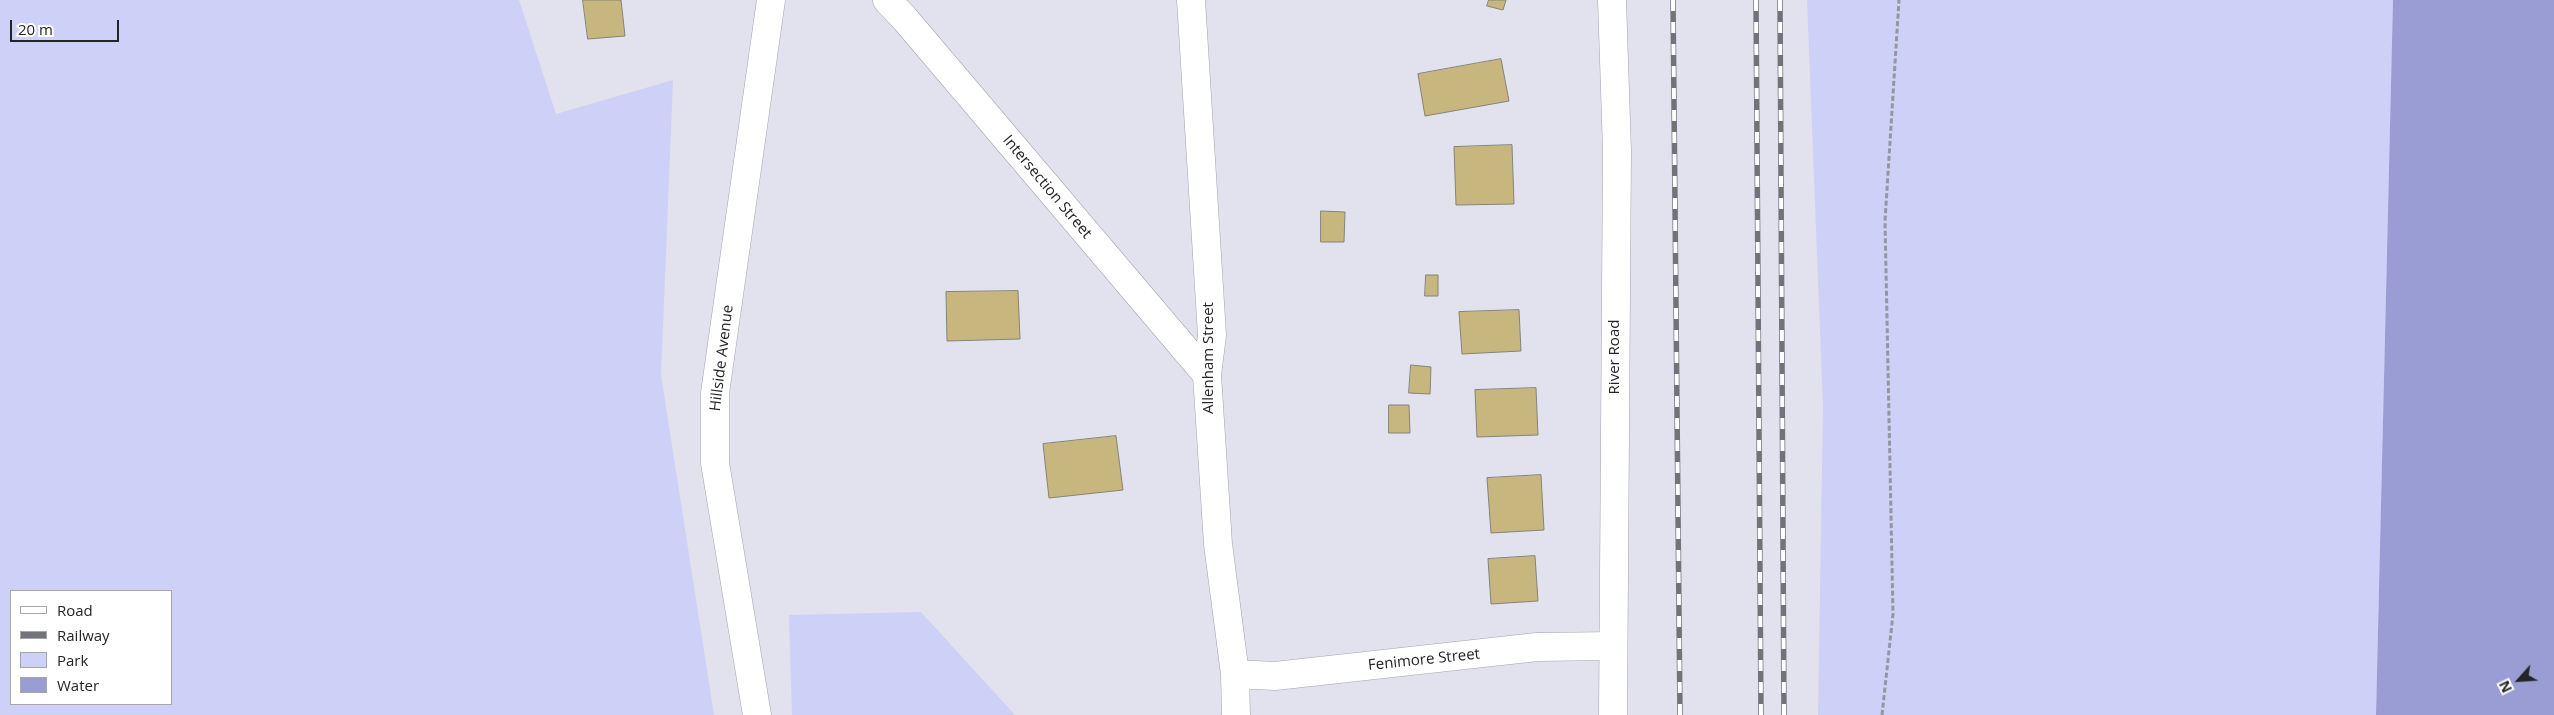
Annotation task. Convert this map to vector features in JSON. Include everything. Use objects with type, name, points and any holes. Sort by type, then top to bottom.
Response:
[{"type":"street","name":"Hillside Avenue","points":[[757,715],[715,463],[715,394],[771,0]]},
{"type":"street","name":"Intersection Street","points":[[887,0],[1207,375]]},
{"type":"street","name":"Allenham Street","points":[[1191,0],[1212,335],[1207,375],[1218,544],[1235,674],[1236,715]]},
{"type":"street","name":"River Road","points":[[1612,0],[1617,151],[1613,715]]},
{"type":"street","name":"Fenimore Street","points":[[1235,674],[1275,676],[1537,647],[1613,646]]},
{"type":"path","points":[[1882,715],[1893,614],[1885,221],[1899,0]]},
{"type":"green space","points":[[0,0],[519,0],[556,114],[673,80],[661,375],[714,715],[0,715]]},
{"type":"green space","points":[[1807,0],[2393,0],[2376,715],[1818,715],[1823,407]]},
{"type":"green space","points":[[921,612],[1015,715],[792,715],[789,615]]},
{"type":"water","points":[[2393,0],[2554,0],[2554,715],[2376,715]]},
{"type":"building","points":[[583,0],[621,0],[625,36],[588,39]]},
{"type":"building","points":[[1489,0],[1506,0],[1503,10],[1487,6]]},
{"type":"building","points":[[1501,59],[1509,101],[1425,116],[1418,74]]},
{"type":"building","points":[[1512,145],[1514,204],[1456,205],[1454,147]]},
{"type":"building","points":[[1321,211],[1345,212],[1344,242],[1321,242]]},
{"type":"building","points":[[1426,275],[1438,275],[1438,296],[1425,296]]},
{"type":"building","points":[[1018,291],[1020,339],[947,341],[946,292]]},
{"type":"building","points":[[1519,310],[1521,351],[1462,354],[1459,312]]},
{"type":"building","points":[[1411,365],[1431,367],[1430,394],[1409,393]]},
{"type":"building","points":[[1536,388],[1538,435],[1477,437],[1475,390]]},
{"type":"building","points":[[1389,405],[1409,405],[1410,433],[1389,433]]},
{"type":"building","points":[[1116,436],[1123,490],[1049,498],[1043,444]]},
{"type":"building","points":[[1541,475],[1544,530],[1491,533],[1487,478]]},
{"type":"building","points":[[1535,556],[1538,601],[1491,604],[1488,559]]},
{"type":"railway","points":[[1673,0],[1680,715]]},
{"type":"railway","points":[[1756,0],[1761,715]]},
{"type":"railway","points":[[1780,0],[1784,715]]}]
